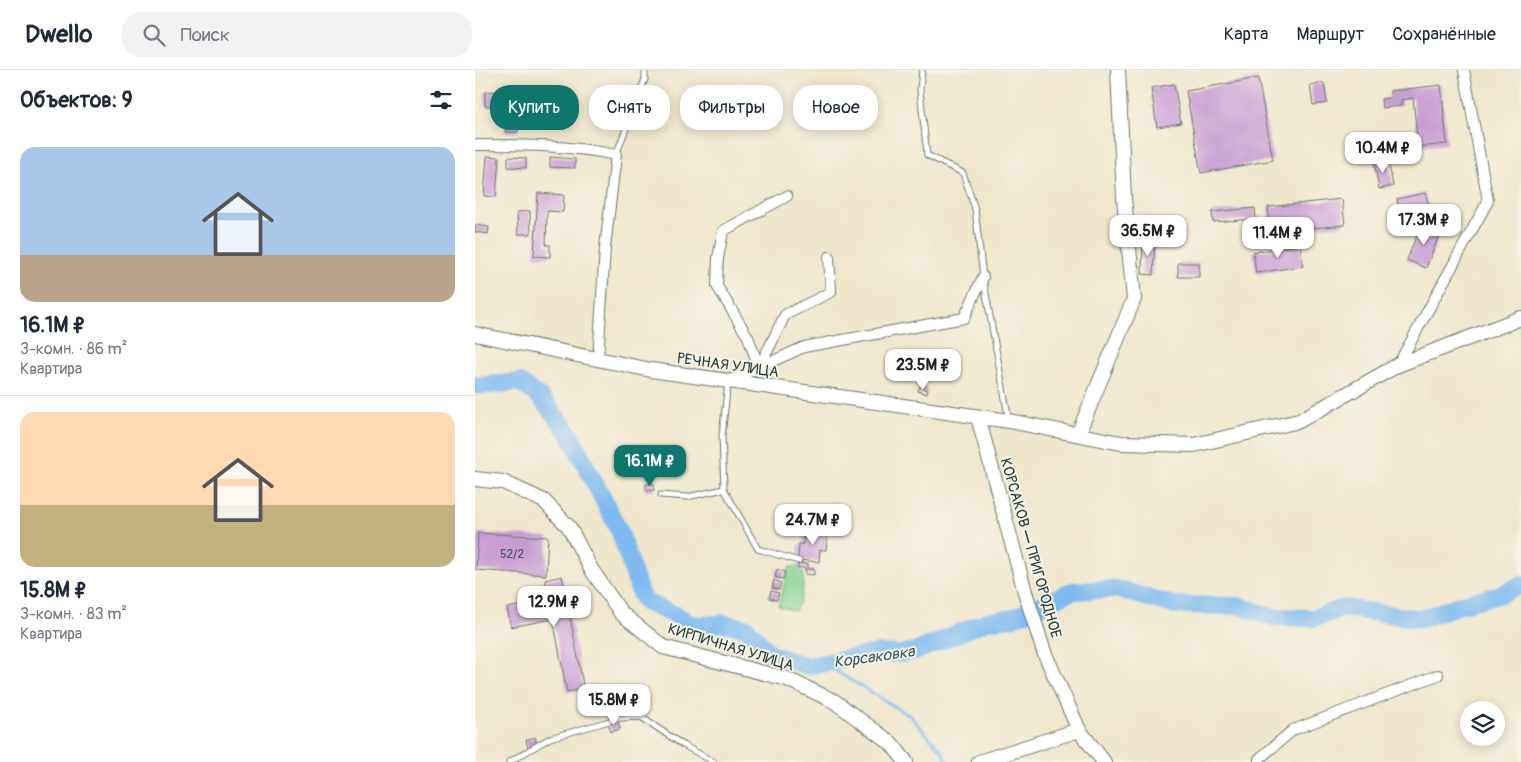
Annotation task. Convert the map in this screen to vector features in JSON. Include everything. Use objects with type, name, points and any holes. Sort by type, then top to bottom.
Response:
[{"type":"street","points":[[1078,434],[1135,299],[1125,198],[1118,70]]},
{"type":"street","points":[[1399,364],[1488,201],[1464,70]]},
{"type":"street","points":[[475,145],[527,145],[595,150],[616,155],[605,248],[598,360]]},
{"type":"street","points":[[759,368],[748,337],[717,286],[718,258],[723,231],[787,196]]},
{"type":"street","points":[[759,368],[785,315],[831,292],[829,257]]},
{"type":"street","points":[[729,382],[804,347],[964,318],[983,277]]},
{"type":"street","name":"РЕЧНАЯ УЛИЦА","points":[[475,334],[598,360],[729,382],[1009,421],[1121,443],[1194,445],[1299,421],[1399,364],[1521,318]]},
{"type":"street","name":"КОРСАКОВ — ПРИГОРОДНОЕ","points":[[978,417],[1025,592],[1044,652],[1079,730],[1104,762]]},
{"type":"street","name":"КИРПИЧНАЯ УЛИЦА","points":[[475,479],[503,482],[544,501],[569,527],[591,569],[621,613],[663,647],[787,679],[811,690],[834,702],[891,743],[906,762]]},
{"type":"street","points":[[1259,762],[1259,759],[1293,730],[1438,675]]},
{"type":"street","points":[[979,762],[1079,730]]},
{"type":"lane","points":[[616,155],[645,79],[645,70]]},
{"type":"lane","points":[[922,70],[920,90],[927,155],[963,173],[975,209],[983,277],[1009,421]]},
{"type":"lane","points":[[729,382],[722,436],[724,489],[758,549],[799,561]]},
{"type":"lane","points":[[661,494],[687,497],[724,489]]},
{"type":"lane","points":[[509,762],[551,738],[620,718],[641,717],[683,745],[714,762]]},
{"type":"green space","points":[[789,567],[797,567],[803,572],[802,592],[795,611],[778,606]]},
{"type":"building","points":[[1258,78],[1273,160],[1201,173],[1186,91]]},
{"type":"building","points":[[1324,83],[1327,103],[1313,105],[1310,85]]},
{"type":"building","points":[[1174,84],[1181,123],[1157,127],[1151,88]]},
{"type":"building","points":[[1441,85],[1447,144],[1418,147],[1413,98],[1401,100],[1401,106],[1382,108],[1381,99],[1390,98],[1390,91]]},
{"type":"building","points":[[485,92],[490,92],[490,106],[485,106]]},
{"type":"building","points":[[505,130],[518,130],[518,132],[505,132]]},
{"type":"building","points":[[487,156],[499,157],[496,197],[484,196]]},
{"type":"building","points":[[508,157],[526,158],[526,168],[508,167]]},
{"type":"building","points":[[550,157],[575,159],[575,168],[550,167]]},
{"type":"building","points":[[1388,159],[1393,186],[1379,189],[1374,161]]},
{"type":"building","points":[[538,193],[564,195],[563,212],[547,211],[546,245],[550,245],[550,257],[534,256]]},
{"type":"building","points":[[1425,193],[1429,206],[1400,213],[1397,199]]},
{"type":"building","points":[[1342,199],[1345,225],[1270,232],[1268,207]]},
{"type":"building","points":[[1255,208],[1256,219],[1213,222],[1212,212]]},
{"type":"building","points":[[530,211],[531,234],[518,234],[517,212]]},
{"type":"building","points":[[1421,224],[1441,231],[1426,268],[1407,260]]},
{"type":"building","points":[[476,225],[489,227],[488,234],[475,232]]},
{"type":"building","points":[[1143,240],[1155,241],[1153,275],[1142,274]]},
{"type":"building","points":[[1300,245],[1303,266],[1256,273],[1253,252]]},
{"type":"building","points":[[1178,263],[1199,263],[1199,277],[1178,277]]},
{"type":"building","points":[[920,387],[928,390],[927,394],[918,391]]},
{"type":"building","points":[[652,454],[661,455],[661,463],[652,462]]},
{"type":"building","points":[[646,484],[654,484],[654,490],[646,491]]},
{"type":"building","points":[[804,530],[828,532],[826,550],[820,550],[819,562],[798,560],[799,544],[803,544]]},
{"type":"building","points":[[478,533],[548,537],[546,575],[476,570]]},
{"type":"building","points":[[798,563],[808,564],[808,569],[814,569],[814,575],[805,574],[806,568],[798,568]]},
{"type":"building","points":[[777,569],[785,572],[783,579],[775,577]]},
{"type":"building","points":[[562,576],[584,689],[567,692],[553,619],[511,627],[507,608],[549,600],[545,580]]},
{"type":"building","points":[[774,580],[781,583],[779,590],[772,588]]},
{"type":"building","points":[[771,591],[779,593],[777,600],[769,598]]},
{"type":"building","points":[[618,721],[620,729],[611,732],[608,724]]},
{"type":"building","points":[[535,737],[537,745],[528,748],[526,740]]},
{"type":"waterway","name":"Корсаковка","points":[[475,386],[519,382],[540,397],[569,433],[620,532],[640,593],[645,602],[680,617],[689,624],[723,623],[747,628],[770,654],[807,666],[877,653],[900,654],[919,650],[987,621],[1013,618],[1072,591],[1116,589],[1174,605],[1239,606],[1274,617],[1314,618],[1344,608],[1421,619],[1462,604],[1498,595],[1521,585]]},
{"type":"waterway","points":[[807,666],[834,670],[910,716],[943,752],[947,762]]}]
